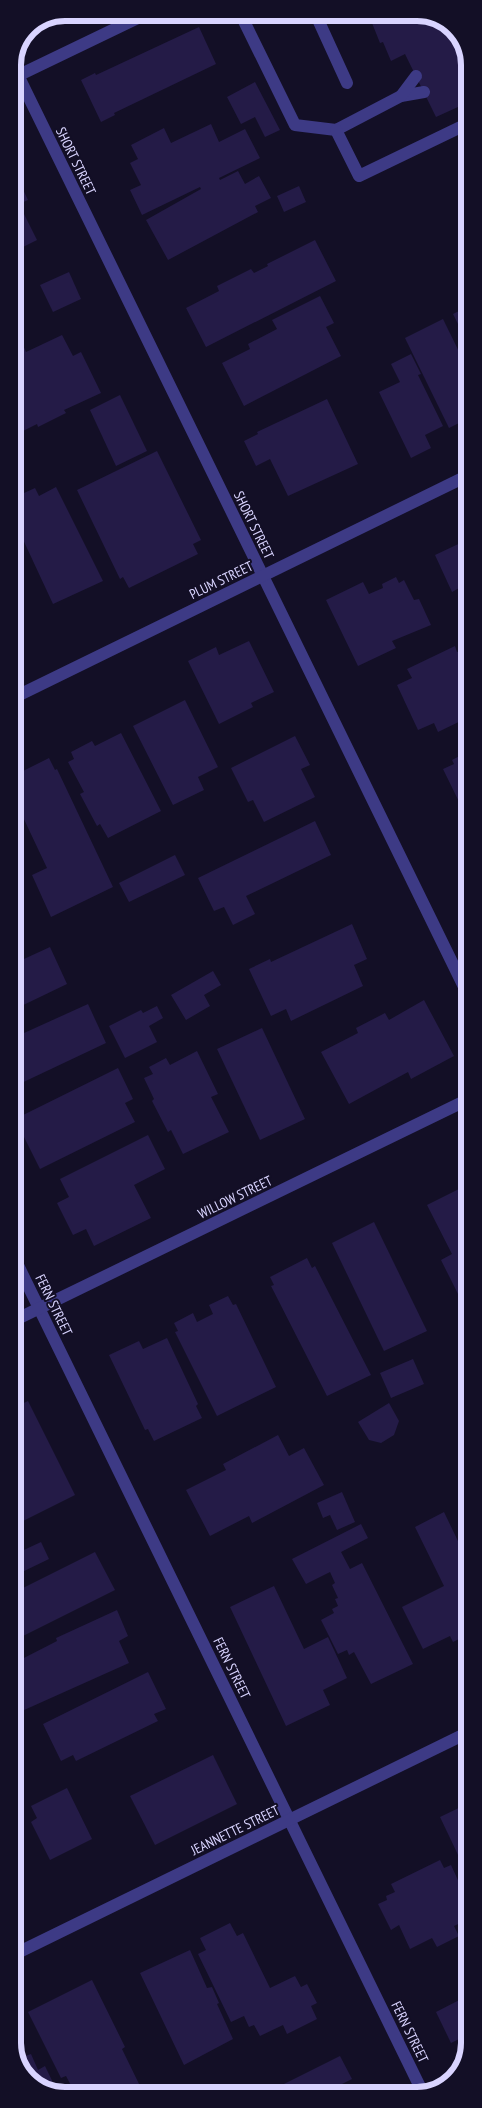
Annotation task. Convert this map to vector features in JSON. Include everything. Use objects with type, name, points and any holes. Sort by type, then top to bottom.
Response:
[{"type":"street","points":[[21,70],[130,21]]},
{"type":"street","points":[[244,21],[295,125],[336,130],[401,96],[424,92]]},
{"type":"street","points":[[319,21],[347,83]]},
{"type":"street","points":[[401,96],[416,76]]},
{"type":"street","name":"SHORT STREET","points":[[21,87],[461,982]]},
{"type":"street","points":[[336,130],[359,176],[461,127]]},
{"type":"street","name":"PLUM STREET","points":[[21,694],[461,479]]},
{"type":"street","name":"WILLOW STREET","points":[[21,1317],[461,1103]]},
{"type":"street","name":"FERN STREET","points":[[21,1271],[420,2087]]},
{"type":"street","name":"JEANNETTE STREET","points":[[21,1950],[461,1736]]},
{"type":"building","points":[[371,21],[420,21],[434,25],[446,32],[455,43],[460,57],[461,106],[436,117],[405,54],[391,61],[383,42],[380,43]]},
{"type":"building","points":[[199,27],[216,64],[114,113],[115,115],[101,122],[81,80],[95,73],[96,75]]},
{"type":"building","points":[[255,82],[280,130],[265,137],[255,117],[241,124],[227,97]]},
{"type":"building","points":[[211,124],[219,142],[245,129],[260,158],[219,178],[220,180],[238,171],[245,184],[259,176],[271,198],[255,206],[258,212],[168,260],[146,220],[201,189],[200,187],[142,215],[130,190],[141,185],[130,163],[138,159],[131,145],[164,128],[171,143]]},
{"type":"building","points":[[21,186],[28,200],[21,203]]},
{"type":"building","points":[[299,186],[306,202],[284,212],[277,196]]},
{"type":"building","points":[[21,208],[37,240],[21,248]]},
{"type":"building","points":[[315,240],[336,281],[206,347],[186,308],[219,291],[217,286],[251,269],[254,273],[268,266],[267,264]]},
{"type":"building","points":[[69,272],[81,299],[53,312],[40,285]]},
{"type":"building","points":[[320,296],[334,323],[326,327],[341,356],[244,406],[222,363],[250,349],[248,344],[277,329],[272,320]]},
{"type":"building","points":[[461,310],[461,330],[453,314]]},
{"type":"building","points":[[443,319],[461,356],[461,422],[449,428],[405,338]]},
{"type":"building","points":[[62,335],[73,356],[81,352],[101,393],[64,410],[66,413],[38,427],[37,424],[21,432],[22,343],[26,352]]},
{"type":"building","points":[[411,354],[421,374],[418,375],[443,426],[425,435],[431,448],[411,458],[379,392],[400,382],[391,364]]},
{"type":"building","points":[[120,395],[147,451],[116,466],[90,410]]},
{"type":"building","points":[[327,399],[358,464],[288,496],[270,459],[256,466],[244,441],[258,434],[257,432]]},
{"type":"building","points":[[157,451],[201,540],[193,544],[198,554],[129,588],[123,577],[120,579],[77,490]]},
{"type":"building","points":[[56,487],[103,581],[53,604],[21,535],[21,494],[35,488],[39,496]]},
{"type":"building","points":[[461,543],[461,587],[452,592],[435,555]]},
{"type":"building","points":[[396,577],[399,583],[404,580],[414,600],[419,599],[431,625],[392,641],[396,648],[358,666],[326,600],[363,582],[369,594],[383,588],[382,584]]},
{"type":"building","points":[[249,641],[274,692],[251,703],[253,707],[219,724],[188,661],[216,647],[219,655]]},
{"type":"building","points":[[455,646],[457,652],[461,650],[461,721],[438,732],[434,723],[418,730],[397,685],[412,678],[407,669]]},
{"type":"building","points":[[185,700],[218,767],[198,777],[204,790],[173,805],[133,726]]},
{"type":"building","points":[[121,733],[161,811],[108,838],[100,824],[97,826],[80,794],[84,792],[68,762],[74,759],[71,752],[92,741],[95,746]]},
{"type":"building","points":[[295,736],[310,765],[301,769],[315,797],[264,822],[253,800],[248,802],[231,768]]},
{"type":"building","points":[[461,755],[461,806],[443,769],[454,764],[452,760]]},
{"type":"building","points":[[49,758],[55,770],[57,769],[113,887],[51,917],[32,875],[47,868],[21,813],[21,772]]},
{"type":"building","points":[[315,821],[331,855],[246,896],[255,914],[233,925],[224,907],[214,911],[198,878]]},
{"type":"building","points":[[175,855],[185,875],[129,902],[119,883]]},
{"type":"building","points":[[352,924],[367,959],[354,965],[363,986],[291,1021],[286,1009],[271,1016],[249,969],[270,959],[271,962]]},
{"type":"building","points":[[50,947],[67,984],[21,1006],[21,960]]},
{"type":"building","points":[[213,971],[221,985],[204,995],[210,1006],[186,1020],[171,995]]},
{"type":"building","points":[[424,1000],[454,1056],[411,1079],[408,1072],[349,1104],[321,1052],[358,1033],[356,1028],[385,1013],[389,1020]]},
{"type":"building","points":[[88,1004],[106,1043],[21,1083],[21,1034]]},
{"type":"building","points":[[157,1006],[163,1018],[149,1026],[157,1042],[125,1058],[109,1026],[141,1010],[143,1013]]},
{"type":"building","points":[[262,1028],[305,1119],[260,1140],[217,1049]]},
{"type":"building","points":[[197,1051],[218,1094],[211,1097],[229,1132],[183,1154],[171,1130],[168,1132],[152,1101],[154,1099],[144,1078],[153,1074],[149,1067],[166,1058],[170,1065]]},
{"type":"building","points":[[118,1068],[133,1099],[125,1103],[135,1122],[40,1169],[21,1131],[21,1116]]},
{"type":"building","points":[[148,1135],[165,1169],[134,1185],[151,1218],[94,1246],[86,1229],[73,1235],[57,1203],[69,1197],[60,1179]]},
{"type":"building","points":[[461,1188],[461,1300],[441,1260],[452,1254],[427,1205]]},
{"type":"building","points":[[374,1222],[427,1331],[384,1351],[332,1243]]},
{"type":"building","points":[[307,1258],[312,1268],[315,1266],[371,1375],[327,1396],[271,1286],[274,1285],[270,1277]]},
{"type":"building","points":[[228,1296],[233,1305],[236,1304],[276,1387],[217,1416],[175,1332],[178,1331],[174,1323],[193,1313],[197,1322],[213,1314],[209,1305]]},
{"type":"building","points":[[167,1338],[198,1404],[196,1406],[202,1418],[154,1441],[148,1429],[145,1430],[109,1355],[139,1341],[143,1349]]},
{"type":"building","points":[[413,1359],[424,1384],[391,1398],[380,1373]]},
{"type":"building","points":[[28,1401],[75,1495],[21,1522],[21,1404]]},
{"type":"building","points":[[389,1403],[399,1421],[394,1435],[381,1443],[369,1440],[358,1422]]},
{"type":"building","points":[[278,1435],[289,1456],[304,1448],[324,1485],[252,1523],[249,1516],[210,1536],[186,1490],[226,1470],[223,1464]]},
{"type":"building","points":[[342,1492],[355,1522],[337,1530],[330,1515],[323,1518],[317,1503]]},
{"type":"building","points":[[444,1512],[461,1547],[461,1638],[453,1642],[450,1636],[423,1649],[402,1607],[444,1586],[415,1527]]},
{"type":"building","points":[[361,1524],[368,1538],[341,1552],[350,1569],[362,1563],[413,1664],[371,1684],[354,1652],[349,1655],[347,1650],[338,1654],[321,1620],[334,1613],[332,1609],[338,1606],[335,1599],[338,1598],[332,1585],[335,1583],[330,1572],[306,1584],[292,1559]]},
{"type":"building","points":[[41,1542],[49,1559],[21,1573],[21,1551]]},
{"type":"building","points":[[95,1552],[115,1590],[21,1637],[21,1589]]},
{"type":"building","points":[[274,1586],[304,1649],[328,1637],[347,1678],[323,1690],[330,1705],[286,1726],[230,1607]]},
{"type":"building","points":[[117,1610],[128,1636],[119,1641],[129,1663],[21,1711],[21,1659],[57,1641],[56,1638]]},
{"type":"building","points":[[148,1672],[166,1709],[154,1714],[158,1721],[76,1761],[73,1755],[61,1761],[43,1724]]},
{"type":"building","points":[[213,1755],[237,1804],[155,1845],[130,1796]]},
{"type":"building","points":[[67,1788],[92,1839],[50,1860],[31,1822],[37,1818],[31,1806]]},
{"type":"building","points":[[461,1807],[461,1861],[440,1817]]},
{"type":"building","points":[[440,1860],[444,1868],[451,1865],[461,1887],[461,1923],[454,1926],[459,1936],[437,1947],[432,1938],[410,1949],[399,1925],[391,1930],[378,1904],[387,1900],[386,1896],[395,1892],[391,1884]]},
{"type":"building","points":[[230,1923],[237,1936],[243,1933],[270,1988],[295,1976],[301,1987],[307,1984],[317,2003],[311,2006],[317,2019],[287,2034],[283,2025],[260,2036],[254,2025],[249,2027],[244,2016],[231,2022],[198,1954],[206,1950],[200,1938]]},
{"type":"building","points":[[190,1950],[207,1988],[212,1987],[219,2003],[217,2004],[233,2039],[184,2065],[140,1973]]},
{"type":"building","points":[[92,1980],[125,2047],[122,2049],[140,2086],[72,2087],[66,2076],[61,2078],[28,2012]]},
{"type":"building","points":[[461,1999],[461,2038],[451,2043],[436,2012]]},
{"type":"building","points":[[22,2050],[25,2056],[31,2054],[38,2070],[45,2066],[54,2085],[43,2081],[30,2070]]},
{"type":"building","points":[[340,2056],[352,2079],[336,2087],[278,2087]]}]
